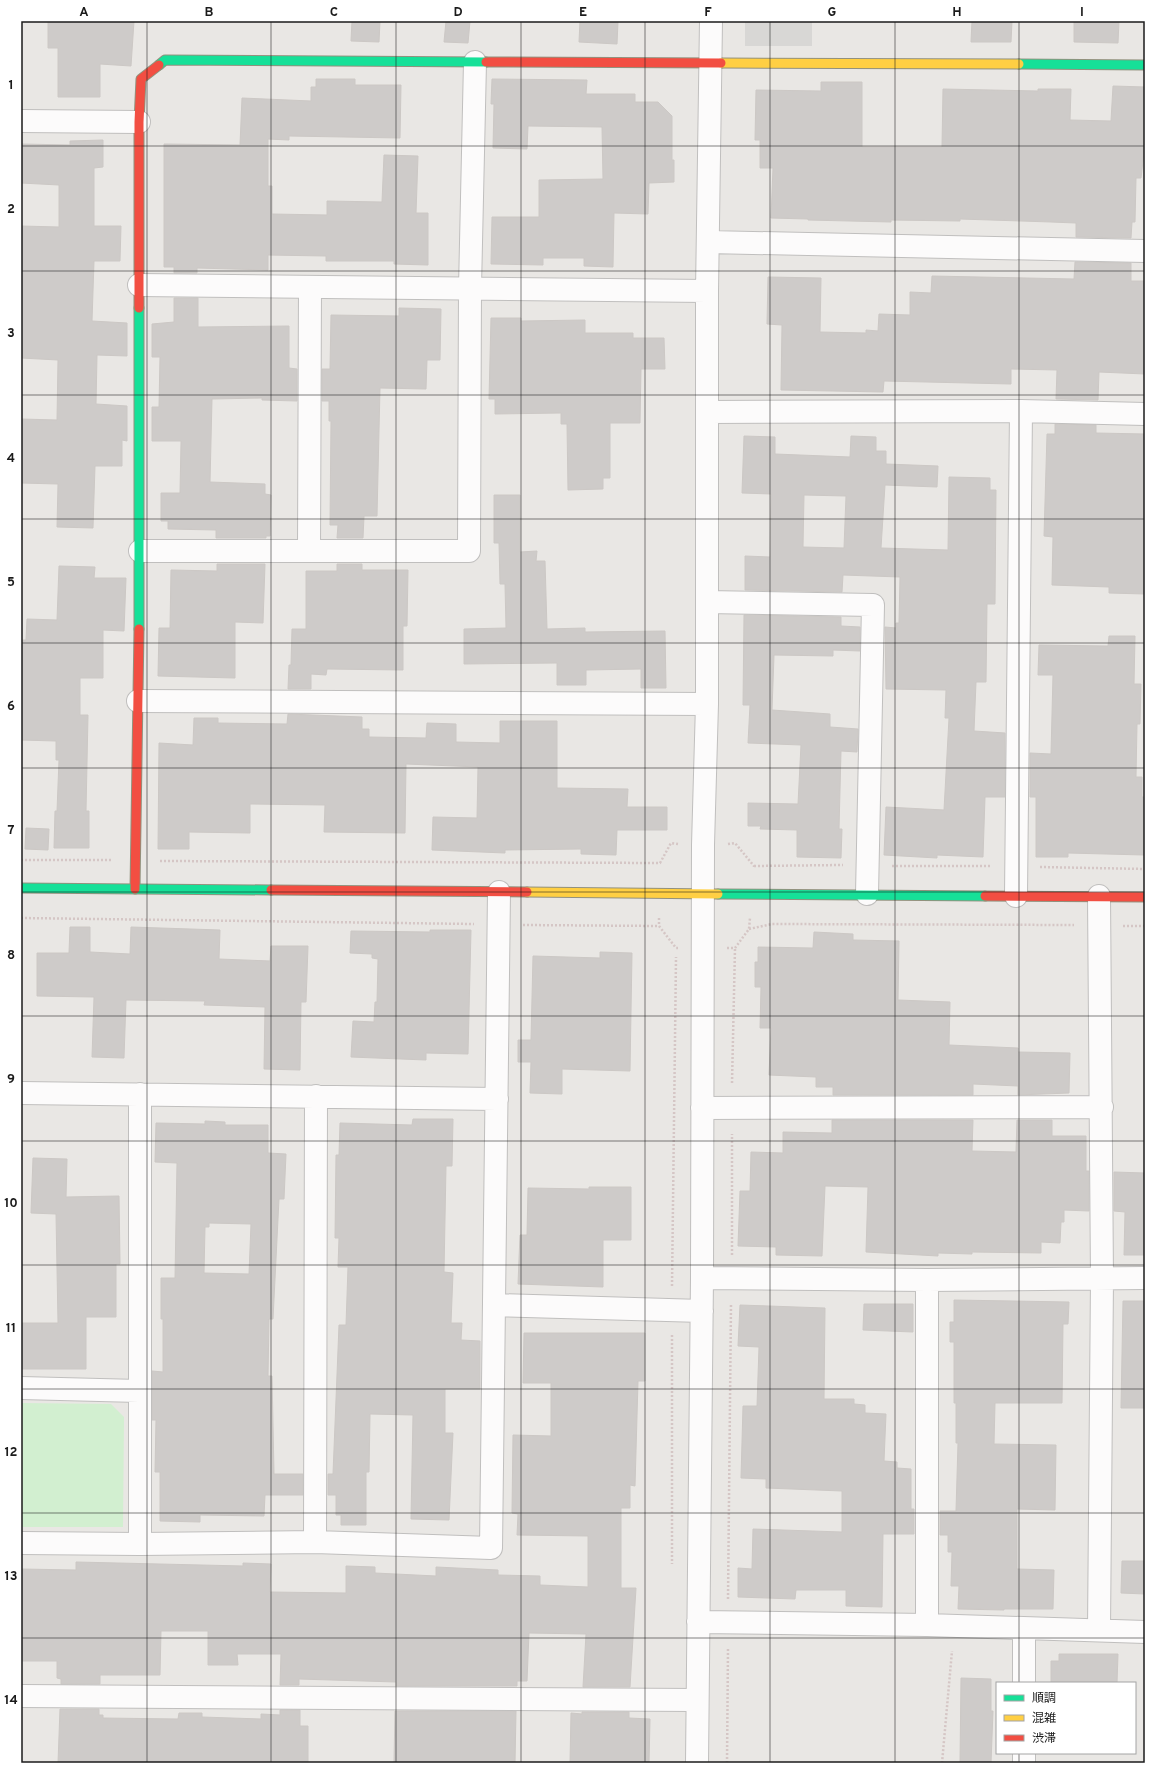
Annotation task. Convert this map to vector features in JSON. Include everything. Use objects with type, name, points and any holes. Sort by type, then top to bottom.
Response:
[{"type":"street","points":[[697,1763],[702,1311],[703,845],[707,704],[707,290],[711,21]]},
{"type":"street","points":[[135,889],[140,551],[139,122],[141,79],[165,60],[1145,65]]},
{"type":"street","points":[[140,551],[470,551],[470,288],[475,62]]},
{"type":"street","points":[[21,121],[139,122]]},
{"type":"street","points":[[708,242],[1145,251]]},
{"type":"street","points":[[139,285],[707,290]]},
{"type":"street","points":[[309,551],[310,287]]},
{"type":"street","points":[[707,412],[1021,411],[1145,414]]},
{"type":"street","points":[[1016,896],[1021,411]]},
{"type":"street","points":[[707,602],[873,605],[867,894]]},
{"type":"street","points":[[138,701],[707,704]]},
{"type":"street","points":[[21,888],[1145,897]]},
{"type":"street","points":[[21,1543],[140,1544],[315,1542],[491,1548],[499,892]]},
{"type":"street","points":[[1099,896],[1102,1107],[1099,1630]]},
{"type":"street","points":[[21,1093],[497,1099]]},
{"type":"street","points":[[140,1094],[138,1391],[140,1544]]},
{"type":"street","points":[[315,1542],[316,1096]]},
{"type":"street","points":[[702,1108],[1102,1107]]},
{"type":"street","points":[[702,1278],[927,1280],[1145,1278]]},
{"type":"street","points":[[927,1280],[927,1625]]},
{"type":"street","points":[[495,1305],[702,1311]]},
{"type":"street","points":[[21,1388],[138,1391]]},
{"type":"street","points":[[698,1622],[927,1625],[1145,1632]]},
{"type":"street","points":[[1024,1629],[1024,1682]]},
{"type":"street","points":[[21,1696],[697,1700]]},
{"type":"path","points":[[21,860],[660,863],[672,844],[703,845]]},
{"type":"path","points":[[754,866],[1016,866],[1145,869]]},
{"type":"path","points":[[21,918],[481,924]]},
{"type":"path","points":[[749,929],[772,924],[1145,926]]},
{"type":"path","points":[[520,925],[659,926]]},
{"type":"path","points":[[672,1572],[672,1310],[676,948]]},
{"type":"path","points":[[727,1763],[732,1278],[732,1108],[735,948]]},
{"type":"path","points":[[942,1763],[955,1626]]},
{"type":"shaded area","points":[[745,21],[812,21],[812,46],[745,46]]},
{"type":"green space","points":[[21,1403],[111,1404],[124,1417],[123,1527],[21,1527]]},
{"type":"building","points":[[48,21],[134,21],[131,66],[100,64],[100,97],[58,97],[58,48],[48,48]]},
{"type":"building","points":[[352,21],[380,21],[379,42],[351,41]]},
{"type":"building","points":[[446,21],[470,21],[468,43],[444,42]]},
{"type":"building","points":[[580,21],[618,21],[617,44],[579,42]]},
{"type":"building","points":[[972,21],[1012,21],[1011,42],[971,42]]},
{"type":"building","points":[[1074,21],[1119,21],[1118,43],[1074,42]]},
{"type":"building","points":[[316,79],[355,79],[355,85],[401,85],[400,138],[289,136],[289,140],[268,139],[268,186],[272,186],[272,214],[327,215],[327,201],[382,202],[384,155],[418,156],[416,213],[428,213],[428,265],[394,264],[394,261],[326,261],[326,256],[268,255],[268,270],[197,268],[197,273],[174,273],[174,267],[164,267],[164,144],[240,145],[242,98],[311,101],[311,87],[316,87]]},
{"type":"building","points":[[492,79],[587,80],[586,94],[635,94],[635,102],[658,102],[672,116],[672,160],[674,160],[674,182],[649,183],[648,214],[614,213],[613,267],[584,266],[584,258],[543,258],[543,265],[491,264],[492,217],[539,217],[539,180],[603,179],[602,127],[528,126],[527,149],[493,148],[494,104],[491,104]]},
{"type":"building","points":[[821,82],[862,82],[862,147],[942,147],[943,89],[1038,91],[1038,89],[1071,89],[1070,120],[1111,121],[1113,86],[1145,87],[1145,144],[1141,178],[1136,178],[1135,222],[1132,222],[1131,238],[1076,237],[1076,223],[960,219],[960,221],[891,220],[891,222],[771,218],[773,168],[760,168],[760,140],[755,140],[756,90],[821,91]]},
{"type":"building","points":[[103,140],[103,167],[94,168],[94,226],[121,226],[120,261],[94,261],[92,321],[127,323],[127,356],[97,355],[96,404],[127,406],[127,441],[122,440],[122,466],[95,466],[93,528],[57,527],[58,484],[21,483],[21,419],[57,420],[58,360],[21,358],[21,226],[59,227],[59,185],[21,183],[21,144],[70,145],[70,141]]},
{"type":"building","points":[[1075,262],[1131,263],[1131,281],[1145,281],[1145,374],[1099,372],[1098,400],[1056,399],[1057,370],[1011,369],[1011,384],[884,381],[883,392],[781,390],[782,325],[767,324],[768,277],[821,278],[820,332],[866,333],[866,330],[878,331],[879,314],[910,315],[910,292],[931,293],[932,276],[1074,279]]},
{"type":"building","points":[[174,298],[198,298],[198,327],[289,326],[289,368],[297,369],[297,401],[262,400],[262,398],[212,399],[210,482],[265,484],[265,494],[271,495],[270,536],[266,536],[266,538],[216,538],[216,530],[168,529],[168,521],[161,521],[161,493],[180,493],[181,441],[152,441],[152,407],[159,407],[160,357],[152,357],[152,324],[174,322]]},
{"type":"building","points":[[399,308],[441,309],[440,360],[427,360],[426,389],[380,388],[377,516],[364,516],[363,538],[337,538],[338,525],[330,525],[331,421],[329,421],[329,401],[322,401],[322,369],[330,369],[331,315],[399,316]]},
{"type":"building","points":[[491,318],[521,318],[521,321],[585,320],[585,333],[633,333],[633,338],[664,338],[665,369],[641,369],[640,423],[610,423],[610,478],[603,478],[603,489],[568,490],[567,424],[561,424],[561,413],[495,414],[495,399],[489,399]]},
{"type":"building","points":[[1055,424],[1096,425],[1096,433],[1145,434],[1145,594],[1109,593],[1109,587],[1052,585],[1053,537],[1044,536],[1047,434],[1055,434]]},
{"type":"building","points":[[744,436],[775,437],[775,454],[850,457],[851,436],[876,437],[876,451],[886,451],[886,464],[938,466],[937,487],[885,485],[881,548],[948,550],[949,477],[990,478],[990,490],[996,490],[995,604],[987,604],[986,682],[976,682],[974,731],[1005,733],[1005,797],[985,797],[983,857],[937,855],[937,858],[884,855],[886,807],[944,810],[949,718],[945,718],[946,690],[886,689],[885,627],[896,628],[896,623],[899,623],[900,577],[843,575],[842,592],[745,590],[745,556],[770,557],[771,494],[742,493]],"holes":[[[804,495],[846,496],[844,548],[803,547]]]},
{"type":"building","points":[[494,495],[520,495],[520,552],[537,551],[536,561],[545,561],[547,629],[585,628],[585,632],[665,631],[666,688],[641,688],[641,669],[586,670],[586,685],[557,685],[557,663],[464,664],[464,629],[506,628],[505,584],[500,584],[499,543],[494,543]]},
{"type":"building","points":[[217,564],[265,564],[263,623],[235,622],[235,678],[158,676],[159,628],[170,628],[171,570],[217,571]]},
{"type":"building","points":[[337,564],[362,564],[362,570],[408,570],[407,626],[403,626],[403,670],[327,669],[326,675],[311,674],[311,689],[288,689],[289,665],[291,665],[292,629],[306,629],[306,571],[337,571]]},
{"type":"building","points":[[59,566],[95,567],[94,578],[126,578],[124,631],[103,630],[103,678],[80,678],[80,715],[88,715],[86,811],[89,811],[89,848],[54,848],[59,760],[56,760],[56,741],[21,740],[21,640],[26,640],[27,619],[57,620]]},
{"type":"building","points":[[744,615],[841,617],[841,626],[860,627],[860,651],[833,650],[833,656],[774,655],[772,710],[830,714],[830,727],[858,729],[857,752],[841,751],[839,829],[842,829],[841,858],[797,857],[797,830],[760,829],[761,826],[748,826],[748,803],[798,804],[801,745],[748,743],[750,705],[743,705]]},
{"type":"building","points":[[1109,636],[1135,636],[1134,684],[1141,684],[1140,724],[1137,724],[1136,777],[1142,777],[1142,797],[1145,797],[1144,855],[1068,853],[1068,857],[1036,857],[1036,797],[1030,797],[1030,753],[1051,754],[1053,675],[1038,675],[1039,645],[1108,646]]},
{"type":"building","points":[[288,714],[362,717],[362,729],[369,729],[369,737],[426,738],[427,723],[456,724],[456,742],[500,743],[500,721],[557,721],[557,788],[628,789],[627,807],[667,807],[667,830],[617,830],[616,855],[581,854],[581,849],[505,850],[505,853],[432,850],[433,817],[477,818],[478,767],[406,764],[405,833],[324,832],[325,805],[250,804],[250,833],[189,832],[189,849],[158,849],[159,743],[193,745],[194,718],[218,718],[218,723],[287,724]]},
{"type":"building","points":[[26,828],[49,829],[48,850],[25,849]]},
{"type":"building","points":[[70,927],[90,927],[90,952],[130,954],[131,927],[220,930],[219,959],[270,961],[271,946],[308,946],[306,1002],[301,1002],[300,1070],[264,1069],[265,1007],[204,1005],[205,1001],[126,1000],[124,1058],[92,1057],[94,997],[37,996],[37,953],[69,953]]},
{"type":"building","points":[[430,930],[471,930],[468,1054],[426,1053],[426,1060],[351,1057],[353,1021],[374,1022],[375,1002],[377,1002],[378,959],[372,958],[372,954],[350,953],[351,931],[430,932]]},
{"type":"building","points":[[814,932],[853,934],[853,940],[899,941],[898,1000],[950,1002],[949,1045],[1018,1048],[1018,1052],[1070,1053],[1069,1093],[1018,1095],[1018,1086],[973,1084],[973,1095],[833,1095],[833,1087],[816,1087],[816,1077],[769,1075],[771,1028],[760,1028],[761,987],[755,987],[755,962],[758,962],[758,947],[813,948]]},
{"type":"building","points":[[600,952],[632,953],[630,1071],[562,1069],[562,1094],[530,1093],[531,1062],[518,1062],[518,1040],[531,1040],[533,956],[600,958]]},
{"type":"building","points":[[413,1119],[453,1119],[452,1166],[446,1166],[444,1272],[453,1273],[451,1323],[462,1323],[461,1340],[480,1341],[480,1389],[445,1389],[445,1433],[453,1433],[449,1520],[411,1519],[413,1415],[370,1414],[369,1472],[366,1472],[366,1525],[341,1525],[341,1515],[336,1515],[336,1495],[328,1495],[328,1474],[333,1474],[339,1325],[346,1325],[348,1267],[338,1267],[339,1238],[335,1238],[336,1155],[339,1155],[340,1123],[412,1125]]},
{"type":"building","points":[[832,1120],[973,1120],[972,1151],[1016,1152],[1017,1120],[1052,1120],[1052,1136],[1086,1136],[1086,1171],[1089,1171],[1089,1211],[1064,1210],[1064,1222],[1061,1222],[1060,1243],[1041,1242],[1041,1253],[972,1252],[972,1254],[938,1253],[938,1256],[866,1252],[868,1187],[825,1186],[822,1256],[776,1255],[776,1247],[738,1246],[740,1191],[750,1191],[751,1152],[783,1153],[783,1132],[832,1133]]},
{"type":"building","points":[[205,1121],[225,1122],[225,1125],[268,1125],[268,1153],[286,1154],[284,1199],[279,1199],[273,1319],[269,1319],[268,1376],[272,1376],[274,1474],[303,1474],[303,1495],[265,1495],[264,1516],[200,1515],[200,1522],[160,1521],[160,1472],[155,1472],[156,1420],[152,1420],[152,1371],[163,1372],[161,1278],[175,1278],[177,1163],[155,1162],[156,1123],[205,1124]],"holes":[[[209,1223],[251,1224],[249,1274],[204,1273],[205,1227],[209,1227]]]},
{"type":"building","points":[[33,1158],[67,1159],[66,1197],[119,1196],[120,1264],[116,1264],[116,1317],[86,1317],[86,1369],[21,1369],[21,1323],[58,1323],[56,1214],[31,1213]]},
{"type":"building","points":[[1114,1172],[1145,1173],[1145,1255],[1124,1255],[1125,1212],[1114,1211]]},
{"type":"building","points":[[589,1187],[631,1187],[631,1240],[603,1240],[603,1287],[518,1284],[520,1235],[527,1235],[528,1188],[589,1189]]},
{"type":"building","points":[[954,1300],[1069,1302],[1068,1324],[1063,1324],[1062,1403],[995,1403],[994,1444],[1056,1445],[1055,1510],[1017,1509],[1017,1569],[1054,1570],[1053,1609],[958,1609],[959,1586],[951,1586],[952,1552],[948,1552],[948,1535],[940,1535],[940,1511],[956,1511],[958,1443],[956,1443],[956,1403],[954,1403],[954,1342],[950,1342],[950,1322],[954,1322]]},
{"type":"building","points":[[1123,1301],[1145,1301],[1145,1408],[1121,1408]]},
{"type":"building","points":[[864,1304],[913,1304],[913,1332],[863,1330]]},
{"type":"building","points":[[740,1305],[825,1308],[824,1399],[854,1399],[854,1404],[865,1405],[865,1413],[886,1414],[884,1461],[897,1462],[897,1468],[911,1469],[911,1509],[914,1509],[914,1534],[883,1534],[882,1607],[846,1606],[846,1590],[796,1590],[795,1599],[738,1597],[738,1568],[752,1569],[753,1529],[842,1532],[842,1491],[766,1488],[766,1479],[741,1478],[743,1406],[757,1406],[759,1347],[738,1346]]},
{"type":"building","points":[[524,1333],[645,1333],[645,1381],[638,1381],[635,1486],[630,1485],[630,1508],[621,1508],[621,1588],[636,1588],[630,1687],[583,1687],[586,1634],[529,1633],[527,1681],[517,1681],[517,1686],[396,1686],[396,1682],[299,1679],[299,1685],[280,1685],[281,1654],[237,1654],[238,1665],[208,1665],[208,1631],[161,1631],[160,1675],[100,1675],[100,1684],[61,1684],[61,1679],[57,1678],[57,1661],[21,1661],[21,1569],[76,1570],[76,1562],[243,1566],[243,1563],[271,1564],[270,1592],[346,1593],[346,1566],[375,1567],[375,1573],[436,1576],[436,1567],[498,1570],[498,1575],[540,1576],[540,1585],[588,1587],[588,1536],[517,1535],[518,1514],[512,1513],[513,1435],[551,1436],[551,1383],[523,1383]]},
{"type":"building","points":[[1122,1561],[1145,1561],[1145,1594],[1121,1593]]},
{"type":"building","points":[[1059,1654],[1118,1654],[1117,1682],[1051,1682],[1051,1661],[1059,1661]]},
{"type":"building","points":[[961,1678],[991,1679],[991,1711],[993,1711],[991,1763],[960,1763]]},
{"type":"building","points":[[60,1709],[99,1709],[99,1715],[103,1715],[103,1718],[178,1719],[179,1713],[202,1713],[202,1717],[261,1719],[261,1714],[280,1715],[280,1710],[300,1710],[300,1726],[308,1726],[308,1763],[58,1763]]},
{"type":"building","points":[[395,1711],[516,1711],[515,1763],[394,1763]]},
{"type":"building","points":[[582,1712],[629,1712],[629,1718],[650,1719],[649,1763],[570,1763],[571,1713],[582,1714]]},
{"type":"traffic: fast","points":[[159,65],[165,60],[486,62]]},
{"type":"traffic: fast","points":[[1019,64],[1145,65]]},
{"type":"traffic: fast","points":[[139,308],[139,629]]},
{"type":"traffic: fast","points":[[21,888],[271,890]]},
{"type":"traffic: fast","points":[[718,894],[985,896]]},
{"type":"traffic: slow","points":[[721,63],[1019,64]]},
{"type":"traffic: slow","points":[[527,892],[718,894]]},
{"type":"traffic: jam","points":[[486,62],[721,63]]},
{"type":"traffic: jam","points":[[139,308],[139,122],[141,79],[159,65]]},
{"type":"traffic: jam","points":[[135,889],[139,629]]},
{"type":"traffic: jam","points":[[271,890],[527,892]]},
{"type":"traffic: jam","points":[[985,896],[1145,897]]}]
